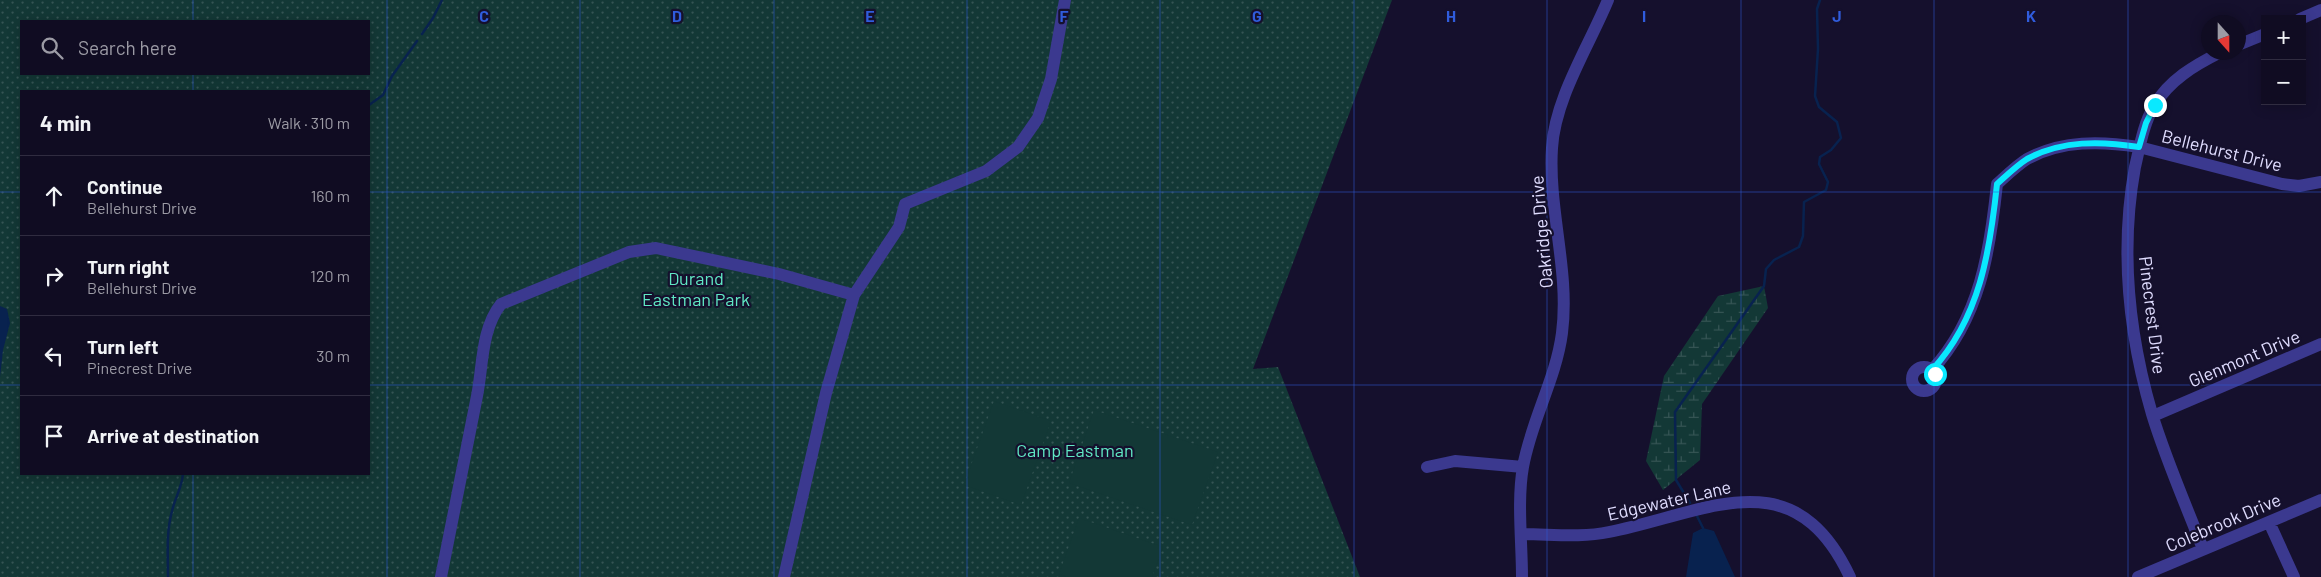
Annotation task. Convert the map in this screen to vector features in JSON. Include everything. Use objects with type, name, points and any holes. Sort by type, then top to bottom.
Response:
[{"type":"street","points":[[784,577],[826,393],[854,294],[899,227],[905,204],[986,171],[1018,147],[1038,118],[1052,79],[1065,0]]},
{"type":"street","name":"Oakridge Drive","points":[[1522,577],[1523,467],[1558,350],[1564,309],[1563,271],[1552,171],[1554,134],[1564,100],[1608,0]]},
{"type":"street","points":[[2306,16],[2321,10]]},
{"type":"street","points":[[2246,42],[2261,36]]},
{"type":"street","name":"Pinecrest Drive","points":[[2203,549],[2153,416],[2137,348],[2128,275],[2129,216],[2139,147],[2146,123],[2155,105],[2167,88],[2184,74],[2208,60]]},
{"type":"street","name":"Bellehurst Drive","points":[[1932,370],[1955,340],[1980,288],[1987,261],[1997,184],[2025,160],[2058,147],[2077,143],[2097,143],[2139,147],[2282,184],[2299,186],[2321,182]]},
{"type":"street","points":[[441,577],[479,387],[486,336],[493,314],[501,304],[629,252],[656,248],[779,274],[854,294]]},
{"type":"street","name":"Glenmont Drive","points":[[2153,416],[2321,344]]},
{"type":"street","points":[[1427,467],[1454,462],[1523,467]]},
{"type":"street","name":"Colebrook Drive","points":[[2138,577],[2321,500]]},
{"type":"street","name":"Edgewater Lane","points":[[1522,534],[1594,534],[1727,503],[1750,501],[1769,503],[1789,509],[1815,527],[1836,551],[1850,577]]},
{"type":"street","points":[[2269,522],[2294,577]]},
{"type":"green space","name":"Durand Eastman Park","points":[[0,0],[1392,0],[1253,369],[1278,367],[1360,577],[0,577]]},
{"type":"green space","points":[[1764,286],[1768,308],[1702,404],[1700,460],[1663,490],[1646,461],[1664,376],[1718,296]]},
{"type":"green space","points":[[994,401],[1051,421],[1021,505],[964,485]]},
{"type":"green space","points":[[1094,410],[1218,452],[1192,525],[1069,483]]},
{"type":"green space","points":[[1079,518],[1163,547],[1152,577],[1067,577],[1059,574]]},
{"type":"water","points":[[0,306],[7,309],[10,323],[3,350],[0,377]]},
{"type":"water","points":[[1703,528],[1714,531],[1735,577],[1686,577],[1693,533]]},
{"type":"waterway","points":[[422,34],[442,0]]},
{"type":"waterway","points":[[1690,503],[1676,480],[1675,412],[1764,286],[1766,269],[1774,260],[1799,247],[1803,236],[1804,202],[1826,190],[1828,182],[1819,164],[1820,157],[1831,150],[1841,138],[1837,122],[1819,107],[1815,96],[1818,49],[1817,9],[1820,0]]},
{"type":"waterway","points":[[370,104],[383,95],[392,76],[417,41]]},
{"type":"waterway","points":[[168,577],[169,528],[183,475]]},
{"type":"waterway","points":[[1697,516],[1703,528]]},
{"type":"route","points":[[1935,374],[1932,370],[1938,365],[1955,340],[1980,288],[1987,261],[1997,184],[2025,160],[2041,152],[2058,147],[2077,143],[2116,143],[2139,147],[2146,123],[2155,105]]},
{"type":"park label","name":"Camp Eastman","points":[[1075,450]]}]
